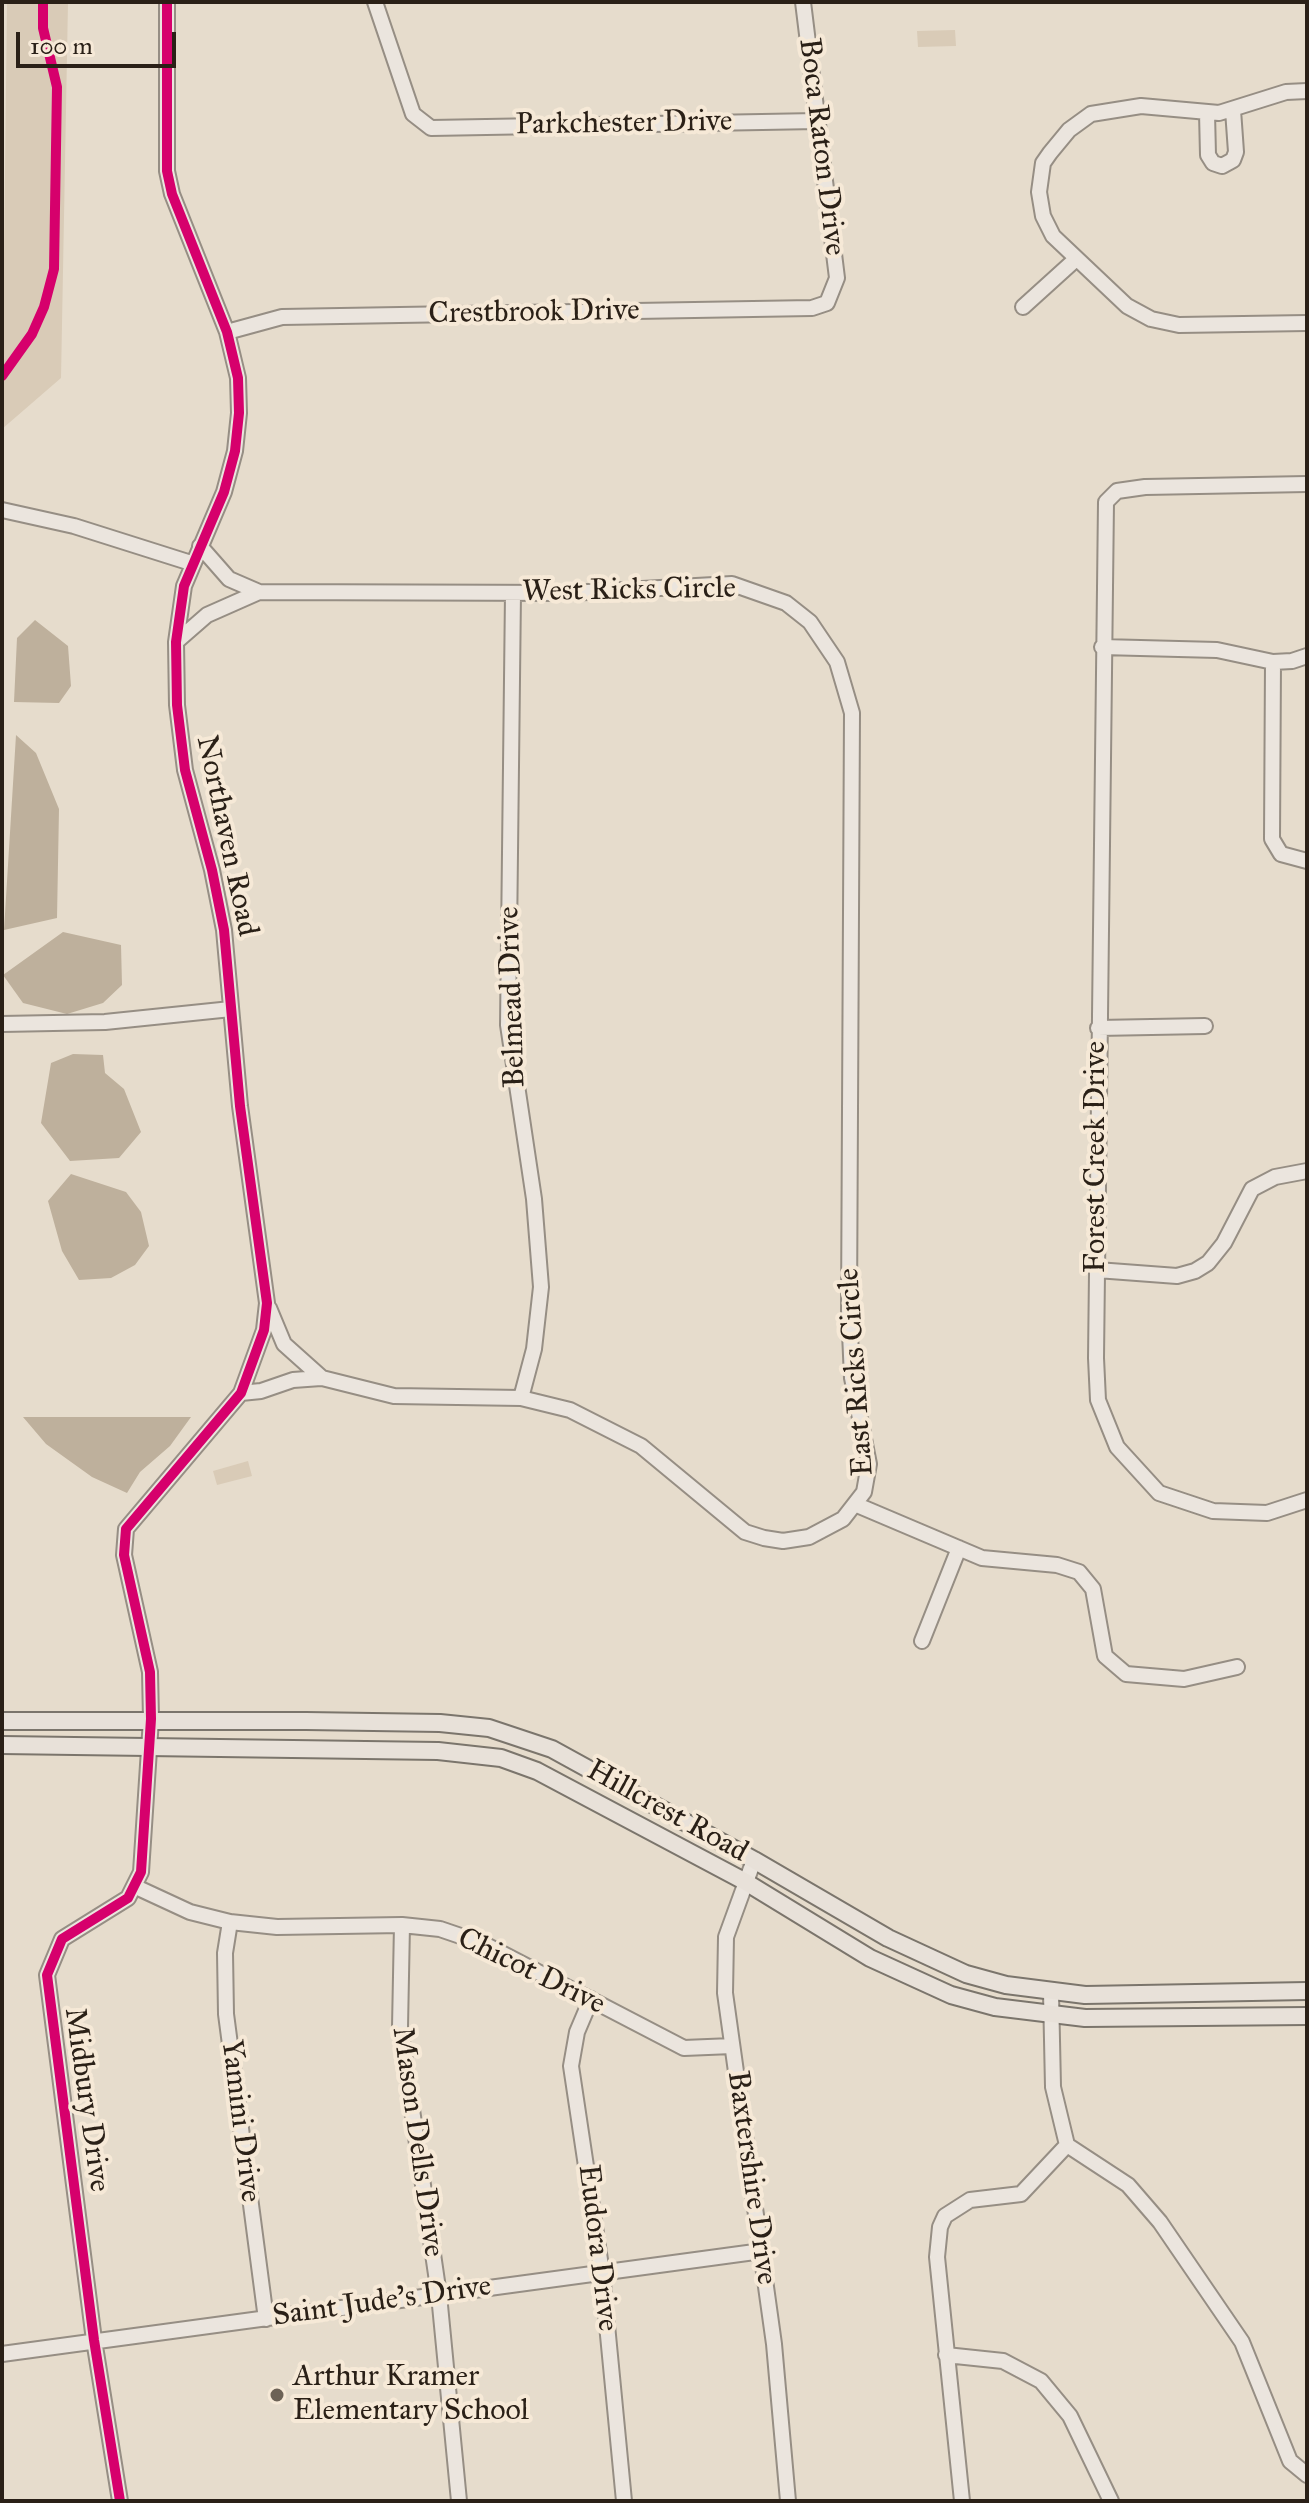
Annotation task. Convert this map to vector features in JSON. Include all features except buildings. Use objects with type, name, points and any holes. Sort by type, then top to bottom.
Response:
[{"type":"main road","name":"Hillcrest Road","points":[[2,1721],[151,1719],[440,1723],[489,1728],[552,1749],[917,1954],[966,1974],[1051,1993],[1111,1995],[1307,1991]]},
{"type":"main road","name":"Hillcrest Road","points":[[2,1745],[438,1751],[501,1758],[537,1771],[744,1881],[901,1974],[995,2007],[1050,2015],[1113,2018],[1307,2016]]},
{"type":"street","name":"Northaven Road","points":[[150,1746],[147,1654],[124,1555],[124,1537],[139,1510],[222,1420],[241,1393],[264,1330],[267,1303],[218,896],[185,770],[175,675],[176,642],[191,563],[224,492],[238,433],[238,378],[227,332],[172,194],[167,171],[167,2]]},
{"type":"street","name":"Parkchester Drive","points":[[375,2],[413,114],[431,128],[817,121]]},
{"type":"street","name":"Boca Raton Drive","points":[[803,2],[837,278],[835,291]]},
{"type":"street","points":[[1307,91],[1286,92],[1233,110],[1207,113],[1151,107],[1104,110],[1078,121],[1043,163],[1039,192],[1043,216],[1053,236],[1136,312],[1179,325],[1307,323]]},
{"type":"street","points":[[1207,113],[1208,155],[1213,163],[1222,166],[1235,157],[1233,110]]},
{"type":"street","points":[[1023,307],[1076,259]]},
{"type":"street","name":"Crestbrook Drive","points":[[227,332],[282,317],[812,308],[827,303],[835,291]]},
{"type":"street","name":"Forest Creek Drive","points":[[1307,484],[1145,487],[1117,491],[1110,496],[1105,509],[1097,1270],[1098,1400],[1117,1447],[1159,1493],[1213,1511],[1267,1513],[1307,1500]]},
{"type":"street","points":[[2,510],[74,526],[191,563]]},
{"type":"street","name":"West Ricks Circle","points":[[200,546],[229,579],[259,592],[513,593],[732,584],[786,603],[810,622],[837,662],[852,713],[852,982]]},
{"type":"street","name":"West Ricks Circle","points":[[176,642],[207,615],[259,592]]},
{"type":"street","name":"Belmead Drive","points":[[513,593],[508,1025],[536,1212],[541,1287],[534,1349],[521,1398]]},
{"type":"street","points":[[1102,647],[1217,650],[1273,662],[1307,656]]},
{"type":"street","points":[[1273,662],[1272,839],[1281,854],[1307,861]]},
{"type":"street","name":"East Ricks Circle","points":[[241,1393],[261,1391],[293,1380],[322,1378],[394,1396],[521,1398],[570,1410],[604,1424],[641,1446],[745,1532],[783,1541],[827,1531],[857,1505],[864,1492],[869,1464],[852,1378],[851,1351],[852,982]]},
{"type":"street","points":[[2,1024],[105,1022],[231,1009]]},
{"type":"street","points":[[1098,1028],[1205,1026]]},
{"type":"street","points":[[1097,1270],[1177,1276],[1195,1271],[1208,1263],[1224,1243],[1252,1189],[1275,1177],[1307,1171]]},
{"type":"street","name":"East Ricks Circle","points":[[267,1303],[284,1344],[322,1378]]},
{"type":"street","points":[[857,1505],[982,1558],[1057,1565],[1079,1572],[1093,1589],[1105,1656],[1126,1674],[1184,1679],[1237,1667]]},
{"type":"street","points":[[922,1641],[959,1548]]},
{"type":"street","points":[[136,1887],[144,1853],[150,1746]]},
{"type":"street","name":"Baxtershire Drive","points":[[754,1860],[726,1937],[725,1993],[762,2251],[788,2501]]},
{"type":"street","name":"Chicot Drive","points":[[136,1887],[190,1912],[230,1922],[277,1927],[402,1925],[440,1929],[475,1940],[684,2048],[732,2046]]},
{"type":"street","name":"Midbury Drive","points":[[120,2501],[94,2340],[47,1975],[62,1939],[117,1907],[136,1887]]},
{"type":"street","name":"Yamini Drive","points":[[230,1922],[225,1953],[226,2014],[266,2319]]},
{"type":"street","name":"Mason Dells Drive","points":[[402,1925],[400,2027],[439,2295],[459,2501]]},
{"type":"street","points":[[1051,1993],[1053,2087],[1067,2145],[1128,2185],[1160,2222],[1242,2342],[1290,2461],[1307,2475]]},
{"type":"street","name":"Eudora Drive","points":[[591,1999],[577,2032],[571,2066],[602,2273],[624,2501]]},
{"type":"street","points":[[962,2501],[937,2240],[945,2216],[970,2200],[1021,2194],[1067,2145]]},
{"type":"street","name":"Saint Jude's Drive","points":[[2,2354],[762,2251]]},
{"type":"street","points":[[946,2355],[1003,2361],[1041,2381],[1070,2416],[1111,2501]]},
{"type":"shaded area","points":[[7,2],[68,2],[61,378],[2,429]]},
{"type":"shaded area","points":[[955,30],[956,46],[918,47],[917,31]]},
{"type":"shaded area","points":[[35,620],[68,646],[71,686],[59,703],[14,702],[17,638]]},
{"type":"shaded area","points":[[16,735],[36,753],[59,809],[57,918],[4,930]]},
{"type":"shaded area","points":[[63,932],[121,945],[122,985],[103,1003],[67,1014],[23,1003],[3,975]]},
{"type":"shaded area","points":[[73,1054],[103,1055],[105,1073],[124,1089],[141,1132],[119,1158],[70,1161],[41,1123],[51,1063]]},
{"type":"shaded area","points":[[71,1174],[126,1192],[141,1212],[149,1246],[135,1265],[111,1278],[79,1280],[62,1251],[48,1201]]},
{"type":"shaded area","points":[[23,1417],[191,1417],[170,1446],[140,1472],[127,1493],[92,1477],[46,1444]]},
{"type":"shaded area","points":[[248,1461],[252,1476],[217,1485],[213,1471]]},
{"type":"cycle path","points":[[2,376],[32,334],[44,307],[54,269],[57,87],[43,28],[43,2]]},
{"type":"cycle path","points":[[120,2501],[94,2340],[47,1975],[62,1939],[128,1898],[141,1872],[151,1719],[150,1672],[124,1555],[126,1529],[241,1393],[264,1330],[267,1303],[240,1106],[224,930],[212,870],[185,770],[177,705],[176,642],[184,586],[224,492],[235,451],[239,413],[238,378],[227,332],[172,194],[167,171],[167,2]]},
{"type":"place","name":"Arthur Kramer Elementary School","points":[[277,2395]]}]
